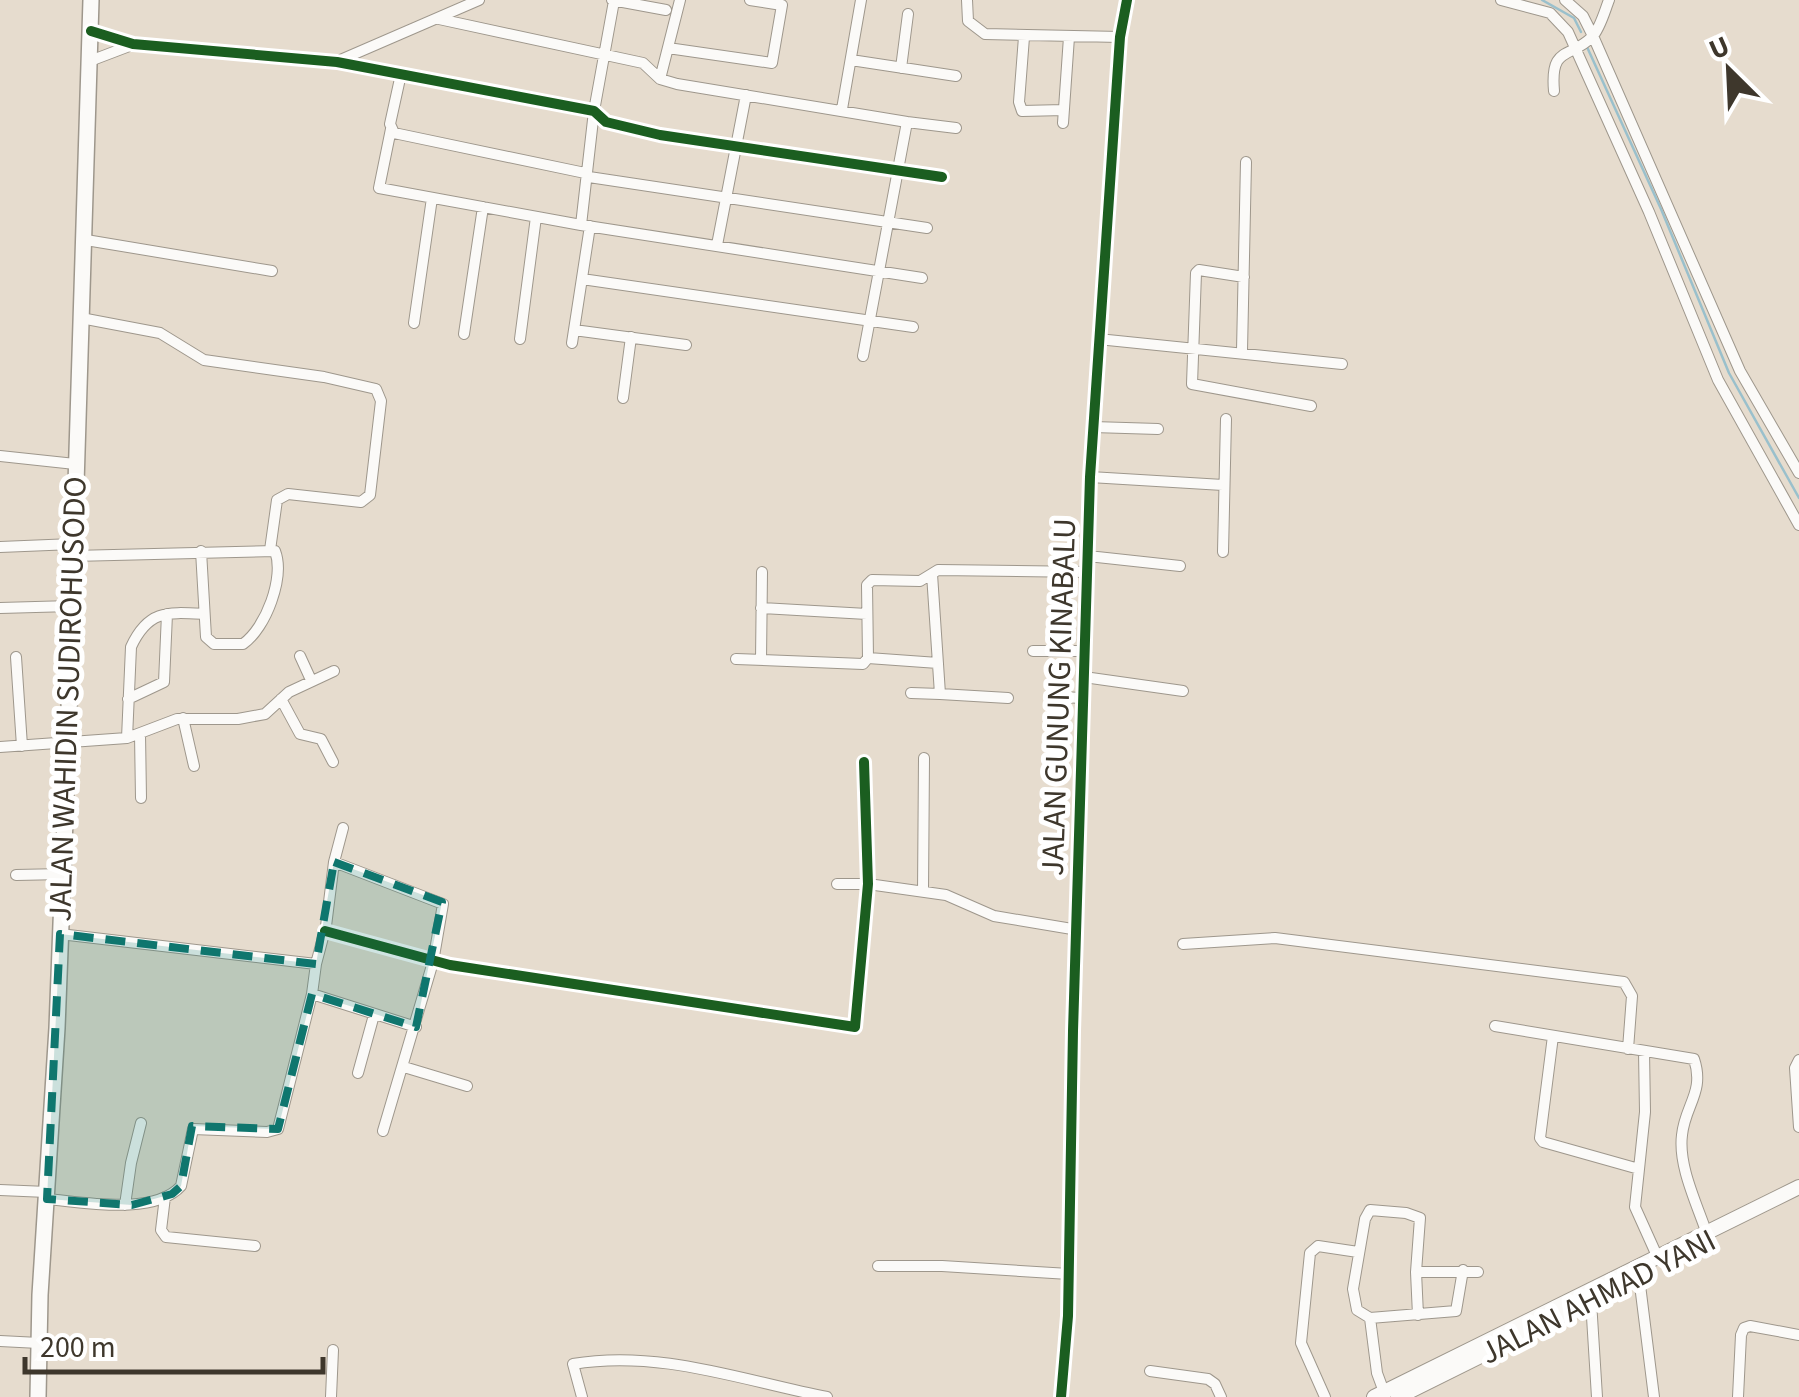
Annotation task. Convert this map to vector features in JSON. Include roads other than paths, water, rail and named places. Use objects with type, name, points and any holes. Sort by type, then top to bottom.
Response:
[{"type":"highway","name":"JALAN WAHIDIN SUDIROHUSODO","points":[[38,1397],[68,742],[91,0]]},
{"type":"main road","points":[[1506,1338],[1799,1187]]},
{"type":"main road","name":"JALAN AHMAD YANI","points":[[1385,1395],[1592,1301],[1799,1197]]},
{"type":"street","points":[[337,62],[479,0]]},
{"type":"street","points":[[572,343],[582,279],[594,110],[613,0],[666,10]]},
{"type":"street","points":[[660,80],[680,0]]},
{"type":"street","points":[[668,48],[772,64],[782,5],[750,0]]},
{"type":"street","points":[[842,109],[861,0]]},
{"type":"street","points":[[967,0],[968,21],[979,32],[1024,37],[1120,37]]},
{"type":"street","name":"JALAN GUNUNG KINABALU","points":[[1061,1397],[1069,1274],[1090,477],[1120,37],[1127,0]]},
{"type":"street","points":[[1501,0],[1550,13],[1584,41],[1740,371],[1799,473]]},
{"type":"street","points":[[1565,0],[1583,16],[1584,41],[1718,380],[1799,526]]},
{"type":"street","points":[[1554,91],[1554,68],[1584,41],[1609,0]]},
{"type":"street","points":[[901,68],[908,14]]},
{"type":"street","points":[[440,19],[643,63],[660,80],[956,128]]},
{"type":"street","points":[[91,31],[133,44],[337,62],[594,110],[606,122],[660,135],[942,177]]},
{"type":"street","points":[[1024,37],[1019,102],[1022,111],[1064,110]]},
{"type":"street","points":[[1064,123],[1070,37]]},
{"type":"street","points":[[90,60],[133,44]]},
{"type":"street","points":[[851,60],[956,76]]},
{"type":"street","points":[[401,74],[379,188],[586,226],[922,278]]},
{"type":"street","points":[[717,246],[746,95]]},
{"type":"street","points":[[864,356],[907,122]]},
{"type":"street","points":[[391,128],[398,134],[587,175],[927,228]]},
{"type":"street","points":[[1242,351],[1246,162]]},
{"type":"street","points":[[414,323],[432,198]]},
{"type":"street","points":[[464,334],[482,207]]},
{"type":"street","points":[[520,339],[536,217]]},
{"type":"street","points":[[86,240],[272,271]]},
{"type":"street","points":[[1244,277],[1197,271],[1192,385],[1312,406]]},
{"type":"street","points":[[582,279],[913,327]]},
{"type":"street","points":[[81,318],[158,332],[204,360],[376,389],[380,401],[370,495],[361,502],[288,494],[281,497],[277,500],[270,550]]},
{"type":"street","points":[[574,330],[686,344]]},
{"type":"street","points":[[623,398],[631,337]]},
{"type":"street","points":[[1098,339],[1342,364]]},
{"type":"street","points":[[1223,552],[1226,419]]},
{"type":"street","points":[[1093,427],[1158,429]]},
{"type":"street","points":[[0,456],[75,464]]},
{"type":"street","points":[[1090,477],[1224,485]]},
{"type":"street","points":[[0,547],[270,550],[278,556],[274,589],[251,638],[234,645],[210,642],[206,637],[201,551]]},
{"type":"street","points":[[1088,556],[1180,566]]},
{"type":"street","points":[[868,658],[870,581],[920,582],[938,570],[1086,572]]},
{"type":"street","points":[[761,660],[762,572]]},
{"type":"street","points":[[932,574],[940,694]]},
{"type":"street","points":[[0,608],[71,606]]},
{"type":"street","points":[[761,608],[867,614]]},
{"type":"street","points":[[127,738],[132,643],[150,620],[168,614],[204,614]]},
{"type":"street","points":[[128,699],[164,682],[168,614]]},
{"type":"street","points":[[1032,651],[1085,652]]},
{"type":"street","points":[[300,656],[311,680]]},
{"type":"street","points":[[16,657],[22,746]]},
{"type":"street","points":[[736,660],[860,665],[868,658],[938,663]]},
{"type":"street","points":[[0,747],[127,738],[183,718],[254,717],[265,714],[311,680],[334,671]]},
{"type":"street","points":[[1084,677],[1183,691]]},
{"type":"street","points":[[911,694],[1008,698]]},
{"type":"street","points":[[1058,697],[1084,698]]},
{"type":"street","points":[[281,699],[300,734],[321,740],[333,762]]},
{"type":"street","points":[[183,718],[194,766]]},
{"type":"street","points":[[140,734],[141,798]]},
{"type":"street","points":[[923,892],[924,758]]},
{"type":"street","points":[[325,931],[434,962],[856,1027],[868,884],[864,762]]},
{"type":"street","points":[[0,1190],[126,1205],[164,1197],[181,1186],[192,1129],[278,1129],[312,994],[334,862],[344,828]]},
{"type":"street","points":[[334,862],[442,902],[434,962],[383,1131]]},
{"type":"street","points":[[16,876],[62,874]]},
{"type":"street","points":[[838,884],[868,884],[950,896],[966,907],[994,916],[1078,930]]},
{"type":"street","points":[[60,934],[316,964]]},
{"type":"street","points":[[1184,944],[1275,938],[1624,982],[1632,996],[1628,1049]]},
{"type":"street","points":[[312,994],[416,1027]]},
{"type":"street","points":[[358,1073],[374,1015]]},
{"type":"street","points":[[1495,1026],[1692,1058],[1699,1080],[1682,1142],[1688,1177],[1707,1234]]},
{"type":"street","points":[[1553,1036],[1540,1138],[1639,1170]]},
{"type":"street","points":[[1644,1051],[1646,1112],[1636,1206],[1658,1258]]},
{"type":"street","points":[[1799,1060],[1794,1078],[1799,1126]]},
{"type":"street","points":[[404,1067],[467,1086]]},
{"type":"street","points":[[126,1205],[131,1163],[142,1123]]},
{"type":"street","points":[[164,1197],[164,1236],[255,1246]]},
{"type":"street","points":[[1418,1314],[1416,1272],[1421,1224],[1417,1216],[1370,1210],[1353,1289],[1357,1310],[1370,1318],[1418,1314],[1458,1309],[1463,1270]]},
{"type":"street","points":[[1325,1397],[1301,1343],[1310,1253],[1318,1246],[1358,1252]]},
{"type":"street","points":[[878,1266],[1069,1274]]},
{"type":"street","points":[[1416,1272],[1478,1272]]},
{"type":"street","points":[[1639,1277],[1654,1397]]},
{"type":"street","points":[[1592,1301],[1597,1397]]},
{"type":"street","points":[[1370,1318],[1385,1395]]},
{"type":"street","points":[[1738,1397],[1740,1335],[1744,1328],[1799,1335]]},
{"type":"street","points":[[0,1341],[39,1343]]},
{"type":"street","points":[[331,1397],[333,1350]]},
{"type":"street","points":[[582,1397],[572,1364],[599,1360],[657,1362],[702,1369],[785,1393],[828,1397]]},
{"type":"street","points":[[1150,1370],[1208,1379],[1221,1397]]},
{"type":"waterway","points":[[1542,0],[1574,18],[1581,32]]},
{"type":"waterway","points":[[1587,47],[1661,209],[1729,373],[1799,498]]}]
